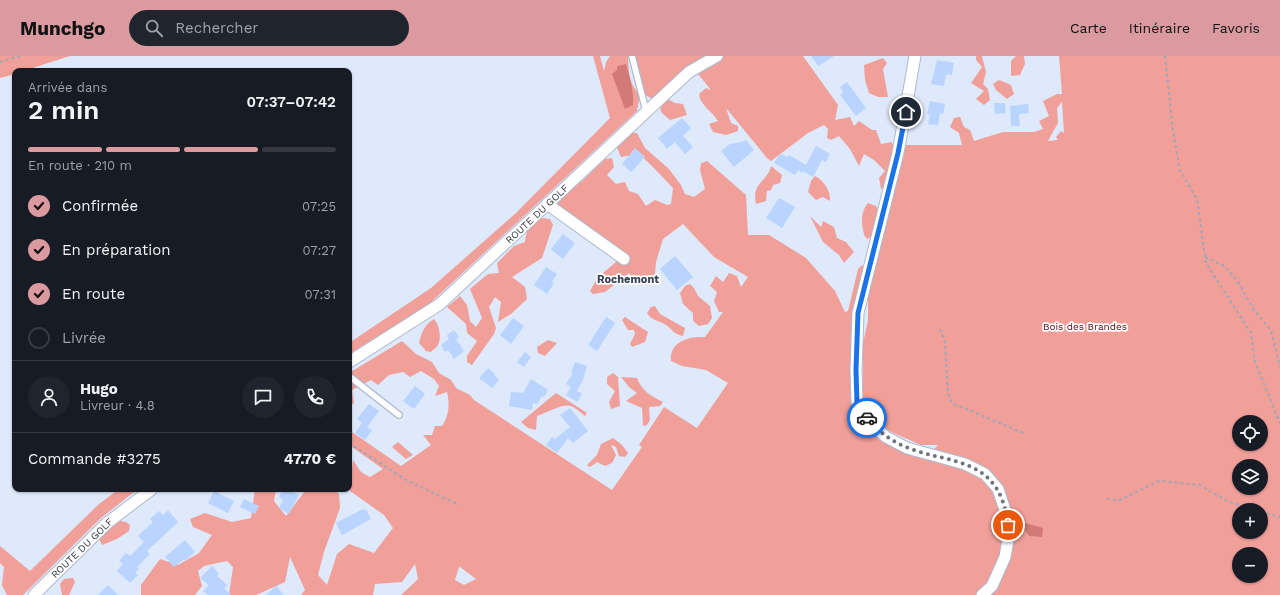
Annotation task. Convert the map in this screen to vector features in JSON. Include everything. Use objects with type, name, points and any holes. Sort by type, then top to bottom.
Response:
[{"type":"street","name":"ROUTE DU GOLF","points":[[352,360],[440,304],[689,72],[716,56]]},
{"type":"street","points":[[915,56],[898,153],[858,313],[856,370],[857,403],[869,421],[886,437],[907,448],[965,464],[985,474],[998,489],[1007,516],[1009,534],[1005,557],[992,586],[982,595]]},
{"type":"street","points":[[547,204],[624,259]]},
{"type":"street","name":"ROUTE DU GOLF","points":[[34,595],[107,523],[148,492]]},
{"type":"lane","points":[[632,56],[646,111]]},
{"type":"lane","points":[[352,378],[399,415]]},
{"type":"path","points":[[0,62],[20,56]]},
{"type":"path","points":[[1165,56],[1173,131],[1180,170],[1197,199],[1206,263],[1251,333],[1255,362],[1280,423]]},
{"type":"path","points":[[1205,257],[1224,266],[1236,279],[1254,310],[1270,330],[1280,367]]},
{"type":"path","points":[[940,328],[945,342],[948,394],[952,403],[1026,434]]},
{"type":"path","points":[[352,445],[406,480],[459,505]]},
{"type":"path","points":[[1107,499],[1120,500],[1159,481],[1200,485],[1227,501],[1233,503]]},
{"type":"path","points":[[1268,514],[1280,517]]},
{"type":"green space","points":[[0,56],[70,56],[32,68],[12,68],[12,75],[0,78]]},
{"type":"green space","points":[[593,56],[600,56],[604,71],[606,62],[610,56],[628,56],[631,82],[640,94],[637,111],[427,306],[352,352],[352,341],[431,288],[516,213],[610,118]]},
{"type":"green space","points":[[635,56],[803,56],[838,105],[835,120],[850,117],[854,126],[859,121],[872,130],[876,130],[881,144],[892,142],[895,153],[887,186],[881,189],[879,178],[885,171],[874,160],[864,154],[859,166],[850,149],[839,136],[831,140],[827,138],[828,129],[824,125],[808,133],[771,161],[726,108],[731,123],[738,126],[738,131],[726,135],[713,132],[709,124],[718,121],[704,105],[699,94],[706,88],[711,90],[694,69],[651,98],[645,95]]},
{"type":"green space","points":[[976,56],[982,56],[986,72],[983,84],[988,89],[990,100],[984,105],[976,99],[984,91],[971,83],[982,67],[976,60]]},
{"type":"green space","points":[[1016,56],[1024,56],[1025,64],[1020,75],[1011,76],[1011,61]]},
{"type":"green space","name":"Bois des Brandes","points":[[1059,56],[1280,56],[1280,595],[401,595],[418,579],[415,564],[402,582],[375,584],[373,595],[301,595],[305,590],[290,557],[285,582],[256,595],[229,595],[233,567],[227,561],[204,566],[198,571],[202,586],[195,595],[141,595],[141,585],[160,559],[178,565],[199,553],[212,535],[193,527],[190,519],[205,513],[232,522],[251,518],[255,492],[276,492],[274,501],[286,516],[304,492],[337,492],[339,494],[340,508],[324,552],[318,575],[327,585],[337,554],[349,544],[374,553],[393,528],[384,515],[351,492],[353,460],[361,472],[370,477],[383,469],[352,447],[352,432],[401,466],[431,445],[423,435],[432,435],[435,426],[442,426],[448,410],[447,392],[435,396],[439,386],[434,379],[421,371],[410,377],[403,372],[389,375],[378,385],[371,380],[352,390],[352,371],[402,341],[416,354],[432,362],[439,373],[451,380],[456,388],[470,395],[474,400],[612,490],[642,447],[639,445],[664,407],[697,428],[728,383],[706,370],[682,366],[671,361],[671,354],[677,344],[682,341],[705,337],[723,312],[719,312],[714,301],[717,292],[710,286],[716,276],[723,282],[729,273],[737,276],[741,287],[748,277],[714,257],[683,224],[663,239],[656,262],[654,285],[636,284],[629,273],[605,292],[593,294],[590,291],[598,277],[615,263],[620,251],[562,222],[558,208],[558,199],[563,192],[574,182],[581,182],[605,159],[612,158],[614,167],[607,175],[616,184],[625,182],[629,191],[638,194],[646,206],[655,200],[667,205],[671,204],[673,188],[651,165],[639,154],[621,157],[616,145],[628,133],[637,133],[645,148],[668,168],[681,185],[685,194],[694,197],[705,189],[700,170],[701,163],[707,161],[746,195],[748,235],[769,235],[806,258],[835,291],[845,312],[848,311],[858,269],[862,265],[865,270],[860,394],[866,421],[878,439],[900,451],[926,457],[938,445],[921,445],[889,431],[871,416],[863,402],[863,343],[868,320],[868,294],[906,145],[962,145],[959,133],[950,127],[954,118],[960,117],[964,127],[970,130],[974,141],[1003,132],[1034,132],[1043,129],[1039,121],[1049,116],[1043,101],[1057,94],[1062,94]],"holes":[[[1062,102],[1064,133],[1061,131],[1056,137],[1058,140],[1048,141],[1058,123],[1057,108]],[[460,567],[476,579],[464,585],[455,580]]]},
{"type":"green space","points":[[883,58],[887,63],[883,69],[888,97],[878,97],[869,93],[865,80],[864,65]]},
{"type":"green space","points":[[999,80],[1011,85],[1014,94],[1007,99],[996,90],[993,84]]},
{"type":"green space","points":[[666,98],[675,103],[683,104],[687,115],[670,120],[661,112],[660,105]]},
{"type":"green space","points":[[771,166],[782,175],[780,183],[773,185],[771,190],[767,191],[766,201],[756,204],[756,191],[767,176]]},
{"type":"green space","points":[[815,176],[826,187],[830,201],[823,197],[816,200],[808,192],[811,181]]},
{"type":"green space","points":[[868,203],[876,206],[879,212],[876,233],[868,239],[865,237],[864,233],[862,215]]},
{"type":"green space","points":[[810,216],[821,227],[823,221],[834,227],[837,238],[846,242],[854,252],[844,263],[839,255],[823,242]]},
{"type":"green space","points":[[541,218],[550,219],[553,225],[542,258],[512,277],[525,287],[527,299],[511,314],[498,322],[501,302],[495,297],[489,307],[496,328],[494,334],[472,365],[467,362],[467,356],[477,341],[467,333],[466,324],[447,307],[460,296],[467,305],[470,321],[476,327],[482,318],[470,289],[488,274],[499,273],[497,263],[514,246],[525,242],[529,227],[533,222]]},
{"type":"green space","points":[[690,284],[698,296],[710,306],[712,318],[708,324],[699,326],[693,321],[693,313],[683,304],[680,293],[685,286]]},
{"type":"green space","points":[[655,306],[660,314],[685,328],[683,336],[675,333],[663,323],[649,316],[647,313],[651,307]]},
{"type":"green space","points":[[625,317],[648,332],[645,342],[632,347],[630,344],[635,334],[634,330],[628,330],[622,320]]},
{"type":"green space","points":[[434,319],[439,328],[440,339],[437,346],[431,352],[426,351],[419,343],[424,329]]},
{"type":"green space","points":[[548,340],[557,343],[545,356],[538,353],[537,347]]},
{"type":"green space","points":[[613,373],[618,377],[620,406],[611,409],[609,402],[615,391],[607,384],[607,377]]},
{"type":"green space","points":[[621,377],[637,378],[647,393],[663,402],[660,406],[649,407],[650,420],[647,425],[643,426],[642,408],[626,401],[637,393],[629,387]]},
{"type":"green space","points":[[352,390],[354,403],[352,404]]},
{"type":"green space","points":[[556,393],[587,413],[585,416],[575,408],[568,405],[537,416],[536,430],[528,428],[521,422]]},
{"type":"green space","points":[[613,438],[622,445],[628,453],[625,457],[619,456],[616,447],[611,445],[616,455],[612,463],[605,466],[597,462],[590,467],[587,465],[597,455],[601,444]]},
{"type":"green space","points":[[398,442],[413,455],[406,459],[392,447]]},
{"type":"green space","points":[[115,492],[134,492],[102,517],[23,595],[7,595],[2,585],[4,567],[0,563],[0,546],[30,571],[99,504]]},
{"type":"green space","points":[[120,521],[126,522],[130,525],[129,531],[117,539],[102,545],[99,539],[106,527]]},
{"type":"green space","points":[[73,578],[75,582],[69,595],[62,595],[60,584],[64,579]]},
{"type":"shaded area","points":[[626,64],[633,94],[633,105],[625,109],[612,74],[617,70],[617,66]]},
{"type":"shaded area","points":[[1011,519],[1043,528],[1042,537],[1029,536],[1025,530],[1011,522]]},
{"type":"building","points":[[811,56],[834,56],[818,66]]},
{"type":"building","points":[[937,60],[954,63],[952,75],[946,74],[944,86],[931,84]]},
{"type":"building","points":[[847,82],[866,108],[856,116],[840,95],[843,92],[840,87]]},
{"type":"building","points":[[930,101],[945,104],[943,114],[940,113],[938,125],[928,124],[930,115],[927,114]]},
{"type":"building","points":[[994,103],[1005,103],[1006,113],[995,114]]},
{"type":"building","points":[[1028,104],[1029,113],[1019,114],[1020,126],[1011,126],[1010,106]]},
{"type":"building","points":[[682,118],[691,128],[683,136],[693,147],[685,154],[675,142],[667,149],[658,138]]},
{"type":"building","points":[[746,140],[754,150],[734,167],[721,151],[730,144]]},
{"type":"building","points":[[816,146],[830,154],[826,162],[822,160],[813,177],[803,171],[802,173],[798,170],[795,175],[774,163],[780,154],[787,157],[789,155],[806,165]]},
{"type":"building","points":[[635,148],[645,157],[631,172],[622,164]]},
{"type":"building","points":[[779,198],[795,207],[782,228],[766,218]]},
{"type":"building","points":[[563,234],[575,243],[563,259],[551,249]]},
{"type":"building","points":[[675,256],[693,277],[677,290],[660,269]]},
{"type":"building","points":[[546,267],[557,274],[552,282],[554,283],[547,294],[534,285]]},
{"type":"building","points":[[606,317],[615,323],[597,351],[588,345]]},
{"type":"building","points":[[513,318],[524,326],[511,344],[500,335]]},
{"type":"building","points":[[454,330],[459,337],[456,339],[464,351],[454,359],[448,350],[445,352],[441,345],[449,339],[447,335]]},
{"type":"building","points":[[525,352],[531,357],[524,367],[517,362]]},
{"type":"building","points":[[575,362],[587,366],[583,380],[577,391],[582,394],[577,402],[566,395],[571,387],[566,384],[573,373],[571,373]]},
{"type":"building","points":[[488,368],[499,380],[492,388],[479,378]]},
{"type":"building","points":[[531,379],[548,390],[544,397],[542,396],[537,404],[533,403],[532,410],[509,406],[511,392],[523,393]]},
{"type":"building","points":[[415,386],[425,394],[414,409],[403,401]]},
{"type":"building","points":[[369,404],[379,411],[367,427],[372,430],[365,440],[355,433],[362,423],[357,419]]},
{"type":"building","points":[[570,408],[588,431],[573,443],[568,438],[557,453],[546,445],[552,437],[555,439],[570,427],[560,415]]},
{"type":"building","points":[[214,492],[234,501],[228,513],[208,503]]},
{"type":"building","points":[[282,492],[293,492],[299,495],[289,514],[279,508],[283,500],[279,497]]},
{"type":"building","points":[[244,499],[259,506],[255,514],[240,507]]},
{"type":"building","points":[[363,509],[366,509],[371,519],[342,535],[336,523]]},
{"type":"building","points":[[168,510],[178,522],[147,551],[150,554],[137,567],[139,569],[135,573],[138,575],[130,583],[117,571],[123,564],[119,561],[126,553],[130,556],[144,542],[138,536],[153,522],[150,519],[159,511],[163,515]]},
{"type":"building","points":[[185,540],[195,552],[185,561],[184,559],[174,567],[165,557]]},
{"type":"building","points":[[212,566],[219,574],[217,576],[227,585],[224,588],[231,595],[208,595],[203,591],[209,585],[200,578]]},
{"type":"building","points":[[108,585],[118,595],[98,595]]},
{"type":"building","points":[[276,586],[284,595],[266,595]]},
{"type":"way so far","points":[[867,418],[886,437],[907,448],[965,464],[985,474],[998,489],[1007,516],[1008,525]]},
{"type":"district","name":"Rochemont","points":[[628,279]]},
{"type":"route","points":[[867,418],[857,403],[856,370],[858,313],[898,153],[906,112]]}]
